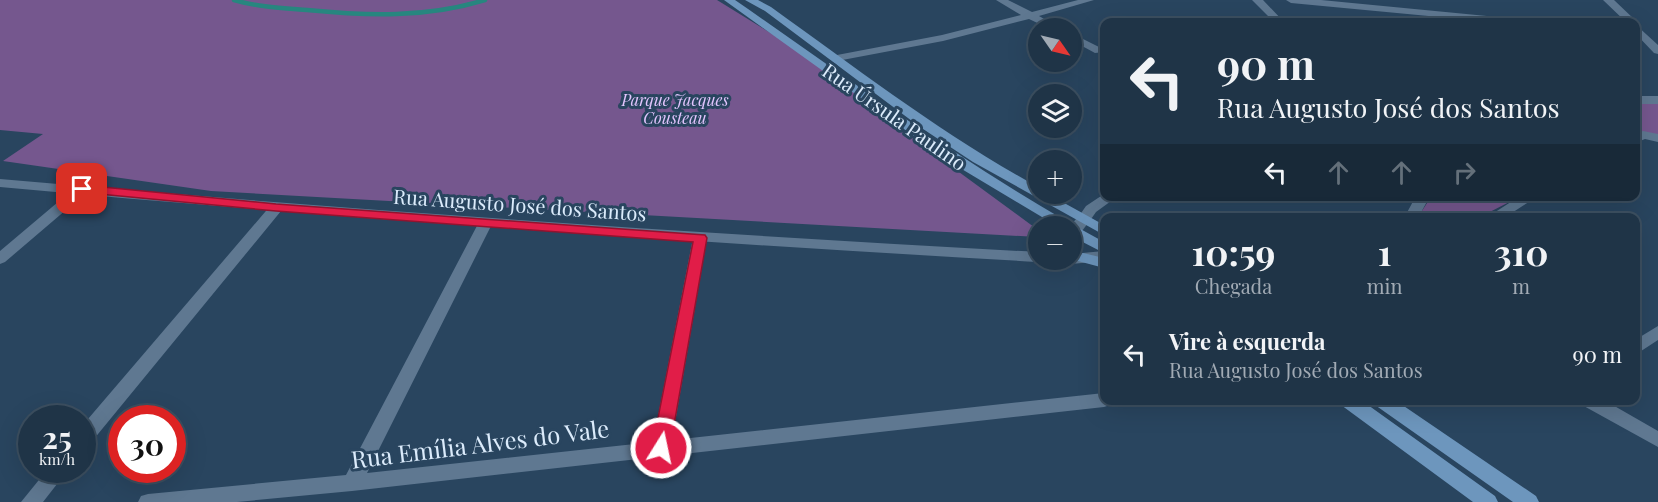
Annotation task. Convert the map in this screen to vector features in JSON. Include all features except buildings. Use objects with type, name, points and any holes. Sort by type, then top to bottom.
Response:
[{"type":"main road","name":"Rua Úrsula Paulino","points":[[729,0],[955,159],[1047,216]]},
{"type":"main road","name":"Rua Úrsula Paulino","points":[[750,0],[768,9],[837,58],[924,124],[1028,186]]},
{"type":"main road","name":"Rua Úrsula Paulino","points":[[1058,204],[1100,229]]},
{"type":"main road","name":"Rua Úrsula Paulino","points":[[1082,237],[1100,246]]},
{"type":"main road","points":[[1082,260],[1100,262]]},
{"type":"main road","points":[[1354,405],[1488,502]]},
{"type":"main road","points":[[1388,405],[1529,502]]},
{"type":"street","points":[[1000,0],[1035,18]]},
{"type":"street","points":[[837,58],[943,38],[1089,0]]},
{"type":"street","points":[[1257,0],[1275,18]]},
{"type":"street","points":[[1292,0],[1476,18]]},
{"type":"street","points":[[1361,0],[1382,18]]},
{"type":"street","points":[[1608,0],[1626,18]]},
{"type":"street","points":[[1640,34],[1658,51]]},
{"type":"street","points":[[1082,42],[1099,51]]},
{"type":"street","points":[[1640,100],[1658,100]]},
{"type":"street","points":[[1640,137],[1658,138]]},
{"type":"street","name":"Rua Augusto José dos Santos","points":[[0,183],[276,208],[700,238],[1028,256]]},
{"type":"street","points":[[0,259],[82,189]]},
{"type":"street","points":[[1084,219],[1091,209],[1103,201]]},
{"type":"street","points":[[1502,213],[1522,201]]},
{"type":"street","points":[[96,423],[276,208]]},
{"type":"street","points":[[352,483],[486,222]]},
{"type":"street","points":[[661,448],[700,238]]},
{"type":"street","points":[[1082,258],[1100,256]]},
{"type":"street","points":[[1640,345],[1658,332]]},
{"type":"street","name":"Rua Emília Alves do Vale","points":[[148,502],[352,483],[1100,400]]},
{"type":"street","points":[[1597,405],[1658,440]]},
{"type":"street","points":[[31,502],[47,483]]},
{"type":"green space","name":"Parque Jacques Cousteau","points":[[0,0],[717,0],[814,60],[903,131],[1028,223],[1028,236],[211,191],[3,161],[43,134],[0,130]]},
{"type":"green space","points":[[1640,102],[1658,102],[1658,136],[1640,132]]},
{"type":"green space","points":[[1428,201],[1511,201],[1488,213],[1421,213]]},
{"type":"waterway","points":[[234,0],[279,8],[375,14],[419,13],[485,0]]},
{"type":"route","points":[[82,189],[276,208],[700,238],[661,448]]}]
